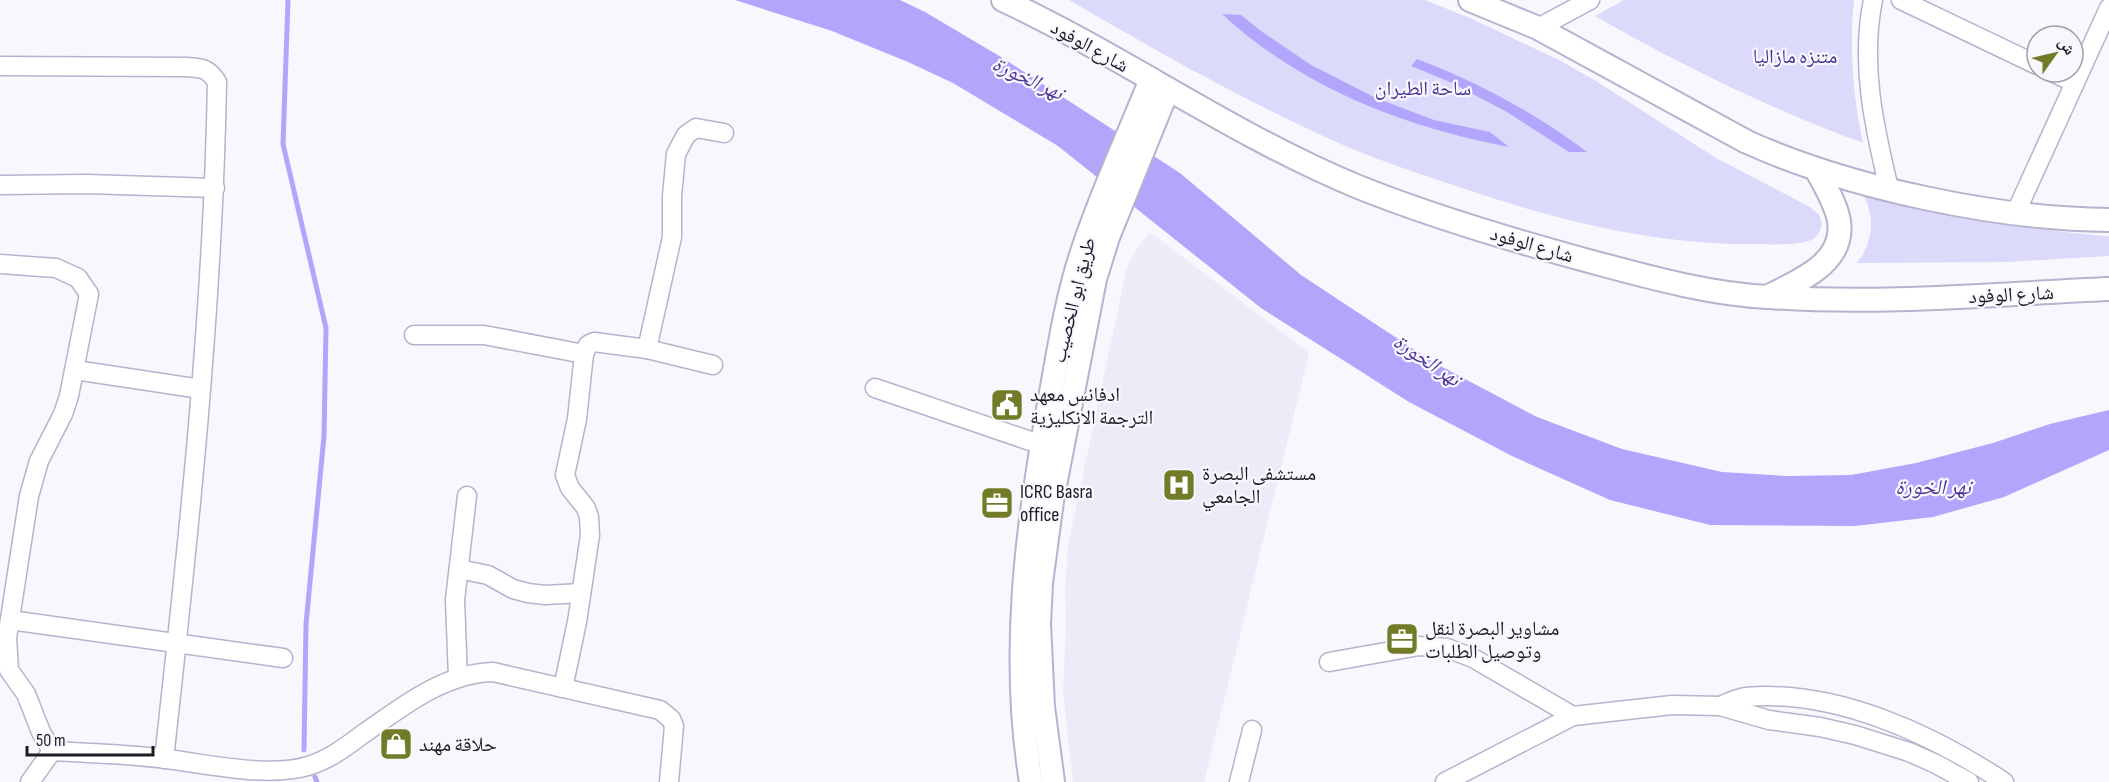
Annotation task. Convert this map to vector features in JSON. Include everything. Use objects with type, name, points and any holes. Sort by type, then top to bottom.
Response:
[{"type":"main road","name":"شارع الوفود","points":[[1003,0],[1296,158],[1356,186],[1506,238],[1645,276],[1765,297],[1856,301],[2109,289]]},
{"type":"main road","points":[[1470,0],[1538,28],[1747,142],[1816,169],[1889,189],[1945,201],[2016,212],[2109,220]]},
{"type":"main road","name":"طريق ابو الخصيب","points":[[1041,777],[1041,583],[1045,542],[1089,301],[1104,248],[1113,200],[1160,84]]},
{"type":"main road","points":[[1765,297],[1816,270],[1827,261],[1835,248],[1839,234],[1839,219],[1816,169]]},
{"type":"main road","name":"طريق ابو الخصيب","points":[[1041,777],[1023,699],[1022,624],[1028,539],[1042,446],[1075,275],[1090,230],[1113,200]]},
{"type":"street","points":[[1538,28],[1590,0]]},
{"type":"street","points":[[1873,0],[1869,18],[1867,72],[1875,128],[1889,189]]},
{"type":"street","points":[[1901,0],[2025,59]]},
{"type":"street","points":[[2085,61],[2109,8]]},
{"type":"street","points":[[0,66],[185,66],[211,72],[217,82],[215,188],[201,389],[164,759]]},
{"type":"street","points":[[2016,212],[2075,84]]},
{"type":"street","points":[[647,349],[672,237],[672,196],[676,154],[686,135],[696,128],[724,132]]},
{"type":"street","points":[[0,185],[87,184],[215,188]]},
{"type":"street","points":[[0,264],[56,268],[78,278],[89,294],[69,396],[63,414],[39,461],[29,496],[7,638],[5,668],[26,694],[41,732],[52,751]]},
{"type":"street","points":[[414,336],[484,335],[584,354]]},
{"type":"street","points":[[563,688],[590,535],[586,508],[570,488],[565,475],[577,419],[584,354],[588,345],[594,342],[647,349],[713,365]]},
{"type":"street","points":[[75,370],[201,389]]},
{"type":"street","points":[[874,388],[1042,446]]},
{"type":"street","points":[[458,678],[455,600],[467,496]]},
{"type":"street","points":[[459,568],[489,575],[513,589],[528,593],[545,595],[581,593]]},
{"type":"street","points":[[10,620],[283,658]]},
{"type":"street","points":[[1329,662],[1419,646],[1447,648],[1473,658],[1573,716]]},
{"type":"street","points":[[52,751],[164,759],[240,768],[288,770],[307,766],[345,748],[417,698],[458,678],[476,672],[493,672],[653,708],[666,714],[671,719],[675,733],[669,782]]},
{"type":"street","points":[[1720,706],[1744,697],[1784,697],[1847,709],[1915,732],[1947,747],[2004,782]]},
{"type":"street","points":[[1445,782],[1573,716],[1672,705],[1720,706],[1769,720],[1820,727],[1881,742],[1936,764],[1969,782]]},
{"type":"street","points":[[1239,782],[1252,730]]},
{"type":"street","points":[[30,782],[52,751]]},
{"type":"shaded area","name":"مستشفى البصرة الجامعي","points":[[1150,232],[1309,353],[1204,782],[1073,782],[1063,692],[1068,545],[1127,267],[1136,250]]},
{"type":"green space","name":"ساحة الطيران","points":[[1069,0],[1425,0],[1470,18],[1559,60],[1596,81],[1716,158],[1810,207],[1819,215],[1822,226],[1816,237],[1794,244],[1713,243],[1641,235],[1535,211],[1392,164],[1321,135],[1256,104]]},
{"type":"green space","name":"متنزه مازاليا","points":[[1624,0],[1854,0],[1853,72],[1863,143],[1794,116],[1726,85],[1595,16]]},
{"type":"green space","points":[[1860,190],[1983,219],[2045,230],[2109,236],[2109,256],[2006,262],[1857,263],[1867,246],[1871,227],[1869,208]]},
{"type":"water","name":"نهر الخورة","points":[[735,0],[900,0],[925,12],[1001,57],[1180,173],[1301,275],[1433,362],[1537,417],[1622,449],[1722,472],[1788,476],[1851,475],[1916,463],[1993,443],[2050,424],[2109,410],[2109,450],[2004,497],[1933,517],[1855,526],[1710,525],[1610,500],[1512,456],[1409,402],[1261,308],[1058,146],[953,83],[832,31]]},
{"type":"water","points":[[1222,14],[1241,15],[1311,65],[1376,98],[1434,120],[1490,132],[1509,147],[1431,128],[1356,101],[1286,63]]},
{"type":"water","points":[[1417,59],[1505,100],[1547,124],[1587,152],[1569,152],[1507,112],[1450,82],[1411,66]]},
{"type":"waterway","points":[[288,0],[283,144],[326,328],[324,436],[306,624],[304,750]]},
{"type":"waterway","points":[[315,777],[317,782]]},
{"type":"place","name":"ادفانس معهد الترجمة الانكليزية","points":[[1007,405]]},
{"type":"place","name":"مستشفى البصرة الجامعي","points":[[1179,485]]},
{"type":"place","name":"ICRC Basra office","points":[[997,503]]},
{"type":"place","name":"مشاوير البصرة لنقل وتوصيل الطلبات","points":[[1402,639]]},
{"type":"place","name":"حلاقة مهند","points":[[396,744]]}]
